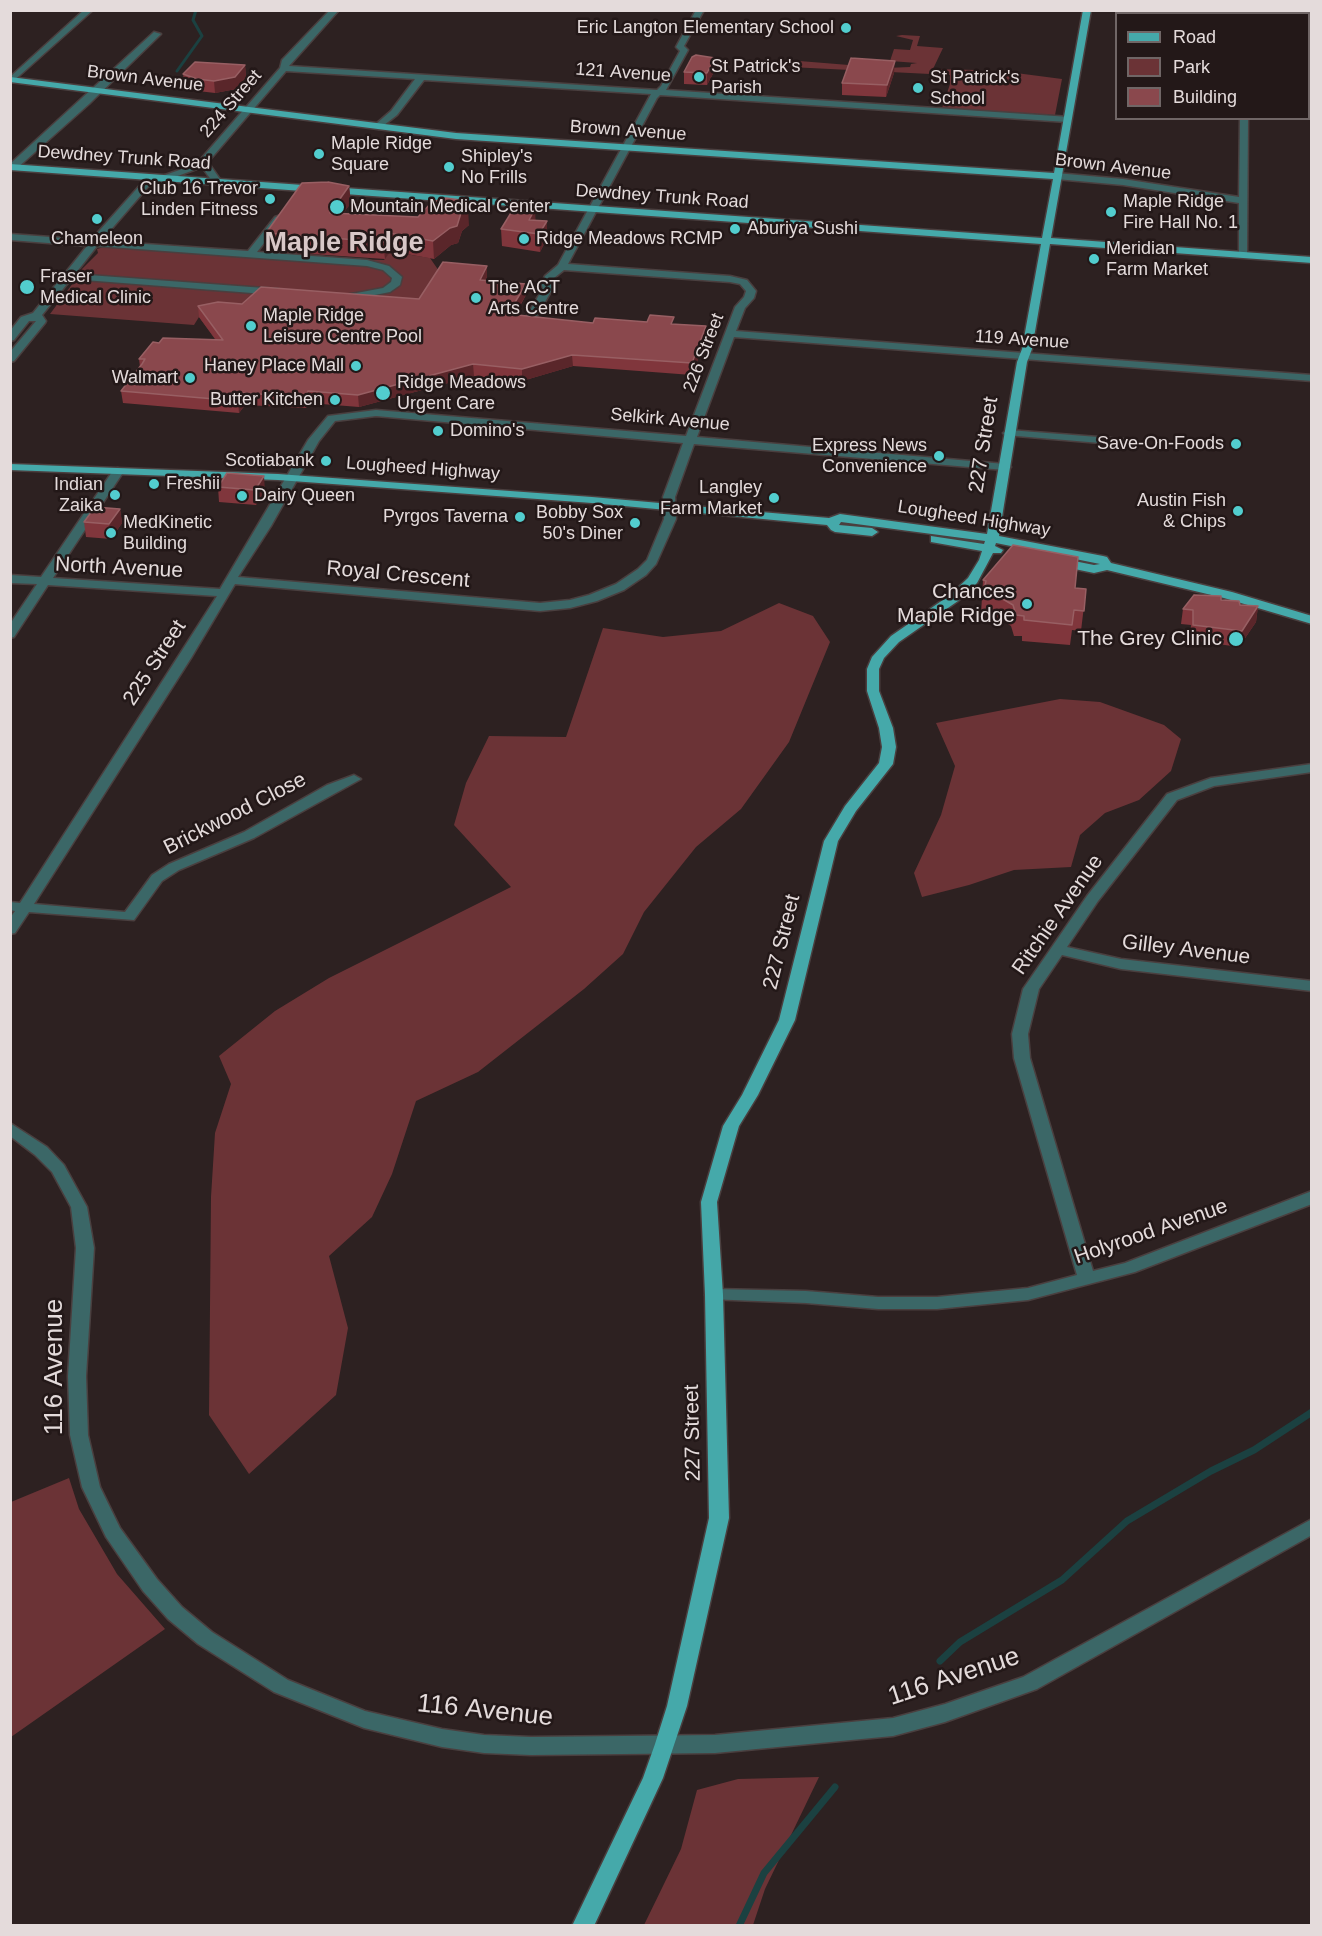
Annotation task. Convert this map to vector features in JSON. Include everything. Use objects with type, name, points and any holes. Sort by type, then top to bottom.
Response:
[{"type":"main road","name":"227 Street","points":[[584,1926],[653,1778],[665,1744],[679,1697],[718,1518],[714,1295],[709,1202],[731,1126],[750,1095],[787,1020],[831,841],[850,809],[886,764],[889,747],[886,728],[873,691],[873,669],[878,657],[895,639],[966,587],[981,569],[990,543],[1087,10]]},
{"type":"main road","name":"Brown Avenue","points":[[11,80],[248,108],[456,136],[1056,176]]},
{"type":"main road","name":"Dewdney Trunk Road","points":[[12,167],[217,182],[300,192],[592,209],[1311,260]]},
{"type":"main road","name":"Lougheed Highway","points":[[10,467],[292,478],[670,507],[831,522],[835,528],[990,543],[1094,569],[1107,566],[1198,587],[1311,620]]},
{"type":"street","points":[[11,80],[89,10]]},
{"type":"street","name":"224 Street","points":[[10,338],[24,320],[37,315],[94,243],[145,185],[194,168],[203,162],[284,68],[285,62],[312,32],[319,29],[334,10]]},
{"type":"street","points":[[531,319],[548,288],[546,284],[552,273],[561,268],[657,92],[665,87],[684,50],[680,47],[700,10]]},
{"type":"street","points":[[12,167],[157,34]]},
{"type":"street","name":"121 Avenue","points":[[284,68],[1067,119]]},
{"type":"street","points":[[379,126],[394,113],[422,76]]},
{"type":"street","points":[[1244,120],[1244,255]]},
{"type":"street","name":"224 Street","points":[[203,162],[217,182]]},
{"type":"street","name":"Brown Avenue","points":[[1056,176],[1123,182],[1244,201]]},
{"type":"street","points":[[251,254],[284,211]]},
{"type":"street","points":[[10,237],[370,263],[386,268],[397,277],[394,285],[380,292],[357,297],[337,296]]},
{"type":"street","points":[[561,268],[723,284],[736,291],[735,299],[740,307]]},
{"type":"street","name":"226 Street","points":[[561,268],[730,279],[743,282],[751,291],[749,298],[740,307],[669,497],[670,519],[652,561],[642,572],[613,590],[562,605]]},
{"type":"street","points":[[68,276],[292,293]]},
{"type":"street","points":[[16,314],[37,315]]},
{"type":"street","name":"224 Street","points":[[10,359],[41,321],[37,315]]},
{"type":"street","name":"119 Avenue","points":[[731,334],[1311,378]]},
{"type":"street","name":"Selkirk Avenue","points":[[332,418],[376,413],[1005,467]]},
{"type":"street","name":"225 Street","points":[[10,930],[18,907],[225,593],[230,580],[265,526],[314,440],[332,418]]},
{"type":"street","points":[[1010,433],[1136,443]]},
{"type":"street","points":[[10,634],[118,471]]},
{"type":"street","name":"North Avenue","points":[[10,579],[43,583],[225,593]]},
{"type":"street","name":"Royal Crescent","points":[[230,580],[533,607],[562,605]]},
{"type":"street","name":"Ritchie Avenue","points":[[1087,1280],[1025,1073],[1021,1046],[1027,1000],[1036,979],[1158,812],[1172,797],[1211,782],[1311,768]]},
{"type":"street","name":"Brickwood Close","points":[[18,907],[129,917],[157,878],[174,867],[249,835],[333,788],[354,779]]},
{"type":"street","name":"Gilley Avenue","points":[[1056,950],[1121,964],[1311,986]]},
{"type":"street","name":"116 Avenue","points":[[10,1128],[40,1151],[58,1170],[71,1190],[81,1217],[84,1248],[77,1408],[84,1461],[91,1487],[108,1524],[128,1556],[175,1613],[205,1638],[281,1686],[353,1715],[407,1731],[484,1744],[531,1746],[723,1743],[893,1727],[997,1697],[1050,1673],[1311,1526]]},
{"type":"street","name":"Holyrood Avenue","points":[[714,1295],[807,1297],[878,1303],[937,1303],[1028,1294],[1144,1263],[1311,1197]]},
{"type":"green space","points":[[896,36],[920,36],[917,46],[943,48],[933,69],[976,70],[976,74],[1015,76],[1016,73],[1062,79],[1055,115],[911,107],[942,108],[950,84],[950,75],[790,67],[791,62],[787,60],[886,68],[910,67],[911,64],[917,63],[890,61],[894,49],[910,50],[913,40]]},
{"type":"green space","points":[[104,247],[257,256],[261,251],[321,255],[341,259],[384,260],[389,253],[399,253],[430,258],[439,271],[417,307],[217,342],[199,317],[194,325],[50,314],[73,283],[83,280],[87,275],[80,271],[98,253],[97,249]]},
{"type":"green space","points":[[779,603],[813,616],[830,642],[789,742],[741,809],[696,847],[644,912],[623,954],[584,989],[478,1072],[416,1101],[392,1174],[372,1217],[329,1256],[348,1328],[336,1395],[249,1474],[209,1415],[211,1197],[215,1133],[231,1084],[219,1056],[275,1011],[329,978],[511,887],[454,825],[466,783],[489,736],[566,737],[603,628],[663,637],[721,631]]},
{"type":"green space","points":[[1060,699],[1100,702],[1164,725],[1181,739],[1171,771],[1139,800],[1105,813],[1080,835],[1071,867],[1014,870],[922,897],[914,873],[941,815],[955,766],[936,723]]},
{"type":"green space","points":[[69,1478],[79,1509],[117,1574],[165,1629],[11,1737],[11,1502]]},
{"type":"green space","points":[[819,1777],[765,1889],[753,1925],[644,1925],[681,1849],[697,1790],[738,1779]]},
{"type":"building","points":[[696,55],[715,58],[707,73],[684,72],[692,57]]},
{"type":"building","points":[[851,58],[895,61],[887,85],[842,83]]},
{"type":"building","points":[[195,62],[245,65],[235,77],[214,81],[183,74]]},
{"type":"building","points":[[328,182],[349,186],[330,213],[418,217],[432,202],[446,198],[460,200],[468,208],[461,213],[457,226],[450,228],[433,241],[389,233],[383,242],[266,233],[302,183]]},
{"type":"building","points":[[514,208],[535,209],[529,220],[547,221],[539,234],[501,229]]},
{"type":"building","points":[[443,262],[487,266],[480,280],[526,284],[508,314],[593,323],[595,318],[647,322],[650,315],[674,317],[671,324],[706,326],[692,363],[572,355],[522,369],[473,364],[358,395],[308,391],[305,397],[243,393],[238,401],[121,391],[142,364],[145,359],[139,359],[153,342],[159,343],[163,338],[223,340],[198,306],[218,302],[242,304],[261,287],[419,299]]},
{"type":"building","points":[[227,473],[264,476],[255,490],[218,487]]},
{"type":"building","points":[[95,507],[120,509],[109,524],[84,522]]},
{"type":"building","name":"Chances Maple Ridge","points":[[1013,545],[1078,557],[1075,588],[1086,589],[1084,611],[1074,610],[1072,625],[1024,620],[1024,616],[1016,615],[1013,605],[1001,598],[983,593],[986,581],[983,580]]},
{"type":"building","points":[[1194,595],[1221,596],[1221,600],[1239,601],[1240,605],[1258,606],[1242,631],[1193,625],[1193,610],[1183,609]]},
{"type":"waterway","points":[[177,71],[202,36],[193,20],[196,10]]},
{"type":"waterway","points":[[940,1661],[960,1642],[1062,1580],[1127,1521],[1211,1471],[1254,1450],[1312,1412]]},
{"type":"waterway","points":[[739,1926],[764,1873],[835,1787]]},
{"type":"place","name":"Eric Langton Elementary School","points":[[846,28]]},
{"type":"place","name":"St Patrick's Parish","points":[[699,77]]},
{"type":"place","name":"St Patrick's School","points":[[918,88]]},
{"type":"place","name":"Maple Ridge Square","points":[[319,154]]},
{"type":"place","name":"Shipley's No Frills","points":[[449,167]]},
{"type":"place","name":"Club 16 Trevor Linden Fitness","points":[[270,199]]},
{"type":"place","name":"Mountain Medical Center","points":[[337,207]]},
{"type":"place","name":"Maple Ridge Fire Hall No. 1","points":[[1111,212]]},
{"type":"place","name":"Chameleon","points":[[97,219]]},
{"type":"place","name":"Aburiya Sushi","points":[[735,229]]},
{"type":"place","name":"Ridge Meadows RCMP","points":[[524,239]]},
{"type":"place","name":"Meridian Farm Market","points":[[1094,259]]},
{"type":"place","name":"Fraser Medical Clinic","points":[[27,287]]},
{"type":"place","name":"The ACT Arts Centre","points":[[476,298]]},
{"type":"place","name":"Maple Ridge Leisure Centre Pool","points":[[251,326]]},
{"type":"place","name":"Haney Place Mall","points":[[356,366]]},
{"type":"place","name":"Walmart","points":[[190,378]]},
{"type":"place","name":"Ridge Meadows Urgent Care","points":[[383,393]]},
{"type":"place","name":"Butter Kitchen","points":[[335,400]]},
{"type":"place","name":"Domino's","points":[[438,431]]},
{"type":"place","name":"Save-On-Foods","points":[[1236,444]]},
{"type":"place","name":"Express News Convenience","points":[[939,456]]},
{"type":"place","name":"Scotiabank","points":[[326,461]]},
{"type":"place","name":"Freshii","points":[[154,484]]},
{"type":"place","name":"Indian Zaika","points":[[115,495]]},
{"type":"place","name":"Dairy Queen","points":[[242,496]]},
{"type":"place","name":"Langley Farm Market","points":[[774,498]]},
{"type":"place","name":"Austin Fish & Chips","points":[[1238,511]]},
{"type":"place","name":"Pyrgos Taverna","points":[[520,517]]},
{"type":"place","name":"Bobby Sox 50's Diner","points":[[635,523]]},
{"type":"place","name":"MedKinetic Building","points":[[111,533]]},
{"type":"place","name":"Chances Maple Ridge","points":[[1027,604]]},
{"type":"place","name":"The Grey Clinic","points":[[1236,639]]},
{"type":"district","name":"Maple Ridge","points":[[344,244]]}]
